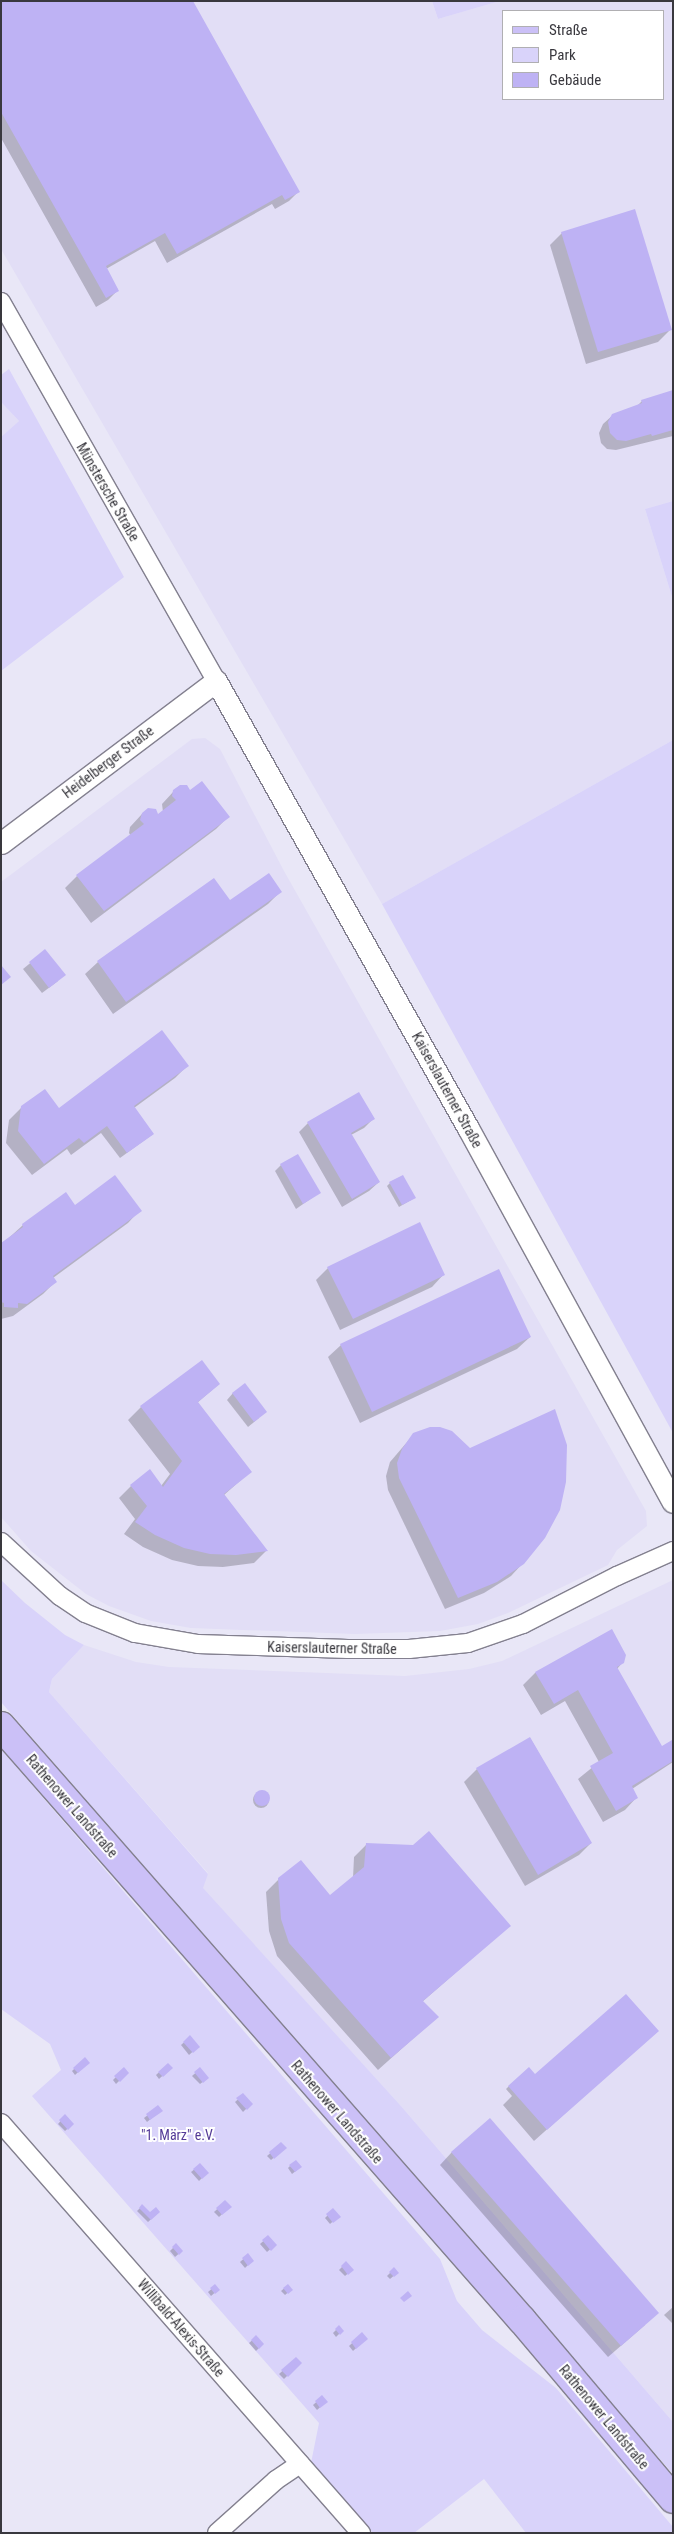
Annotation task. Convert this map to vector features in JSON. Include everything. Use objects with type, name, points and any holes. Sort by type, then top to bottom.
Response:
[{"type":"main road","name":"Rathenower Landstraße","points":[[1,1726],[522,2320],[673,2499]]},
{"type":"street","name":"Münstersche Straße","points":[[1,302],[216,681]]},
{"type":"street","name":"Heidelberger Straße","points":[[1,843],[216,681]]},
{"type":"street","name":"Kaiserslauterner Straße","points":[[216,681],[468,1128],[673,1502]]},
{"type":"street","name":"Kaiserslauterner Straße","points":[[1,1542],[37,1577],[72,1605],[105,1622],[135,1633],[198,1644],[348,1649],[409,1649],[468,1643],[523,1624],[617,1576],[673,1551]]},
{"type":"street","name":"Willibald-Alexis-Straße","points":[[1,2123],[361,2533]]},
{"type":"street","points":[[217,2533],[276,2480],[300,2464]]},
{"type":"shaded area","points":[[1,1],[432,1],[438,19],[500,1],[673,1],[673,501],[645,509],[673,600],[673,740],[382,904],[1,249]]},
{"type":"shaded area","points":[[1,402],[19,421],[1,437]]},
{"type":"shaded area","points":[[205,738],[220,749],[284,871],[646,1511],[647,1526],[617,1550],[608,1565],[508,1613],[478,1624],[440,1631],[355,1634],[191,1628],[151,1621],[109,1606],[86,1594],[31,1551],[1,1517],[1,882],[192,739]]},
{"type":"shaded area","points":[[673,1580],[673,2422],[401,2106],[202,1888],[208,1873],[49,1692],[52,1679],[84,1645],[136,1662],[169,1667],[405,1676],[469,1669],[502,1661]]},
{"type":"green space","points":[[432,1],[500,1],[438,19]]},
{"type":"green space","points":[[9,369],[124,577],[1,671],[1,437],[19,421],[1,402],[1,375]]},
{"type":"green space","points":[[673,501],[673,600],[645,509]]},
{"type":"green space","points":[[673,740],[673,1433],[382,904]]},
{"type":"green space","points":[[1,1580],[25,1603],[65,1635],[84,1645],[52,1679],[49,1692],[208,1874],[203,1888],[401,2106],[673,2422],[673,2474],[1,1702]]},
{"type":"green space","name":"\"1. März\" e.V.","points":[[1,1749],[440,2259],[457,2301],[482,2330],[556,2388],[673,2527],[673,2533],[526,2533],[484,2479],[414,2533],[373,2533],[311,2463],[319,2423],[32,2096],[61,2070],[50,2044],[1,2009]]},
{"type":"building","points":[[1,1],[193,1],[300,192],[285,200],[282,195],[177,254],[165,233],[106,266],[119,291],[106,298],[1,112]]},
{"type":"building","points":[[635,209],[672,330],[598,352],[561,232]]},
{"type":"building","points":[[673,390],[673,430],[626,441],[617,440],[610,433],[608,422],[612,414],[642,403],[641,400]]},
{"type":"building","points":[[202,781],[230,817],[104,911],[76,875],[144,824],[140,820],[142,813],[148,808],[156,809],[158,814],[176,800],[172,796],[173,790],[180,785],[187,785],[190,790]]},
{"type":"building","points":[[269,873],[282,892],[126,1002],[97,961],[214,878],[230,900]]},
{"type":"building","points":[[45,949],[66,975],[49,988],[29,962]]},
{"type":"building","points":[[1,965],[11,977],[1,985]]},
{"type":"building","points":[[162,1030],[189,1066],[134,1106],[154,1134],[127,1153],[107,1126],[84,1143],[79,1138],[44,1164],[18,1131],[21,1106],[45,1089],[59,1108]]},
{"type":"building","points":[[359,1092],[375,1119],[351,1133],[380,1182],[352,1199],[307,1122]]},
{"type":"building","points":[[298,1154],[321,1193],[303,1204],[280,1164]]},
{"type":"building","points":[[115,1175],[142,1211],[53,1276],[57,1282],[27,1304],[18,1303],[18,1308],[4,1307],[4,1303],[1,1302],[1,1243],[23,1227],[22,1224],[66,1192],[75,1205]]},
{"type":"building","points":[[403,1175],[416,1198],[402,1205],[389,1182]]},
{"type":"building","points":[[420,1222],[445,1275],[353,1319],[327,1267]]},
{"type":"building","points":[[499,1269],[531,1337],[372,1412],[340,1344]]},
{"type":"building","points":[[202,1360],[220,1384],[198,1402],[252,1472],[224,1494],[268,1551],[236,1555],[210,1554],[184,1548],[155,1535],[135,1522],[147,1506],[130,1485],[150,1469],[163,1487],[182,1461],[140,1406]]},
{"type":"building","points":[[245,1383],[267,1412],[254,1422],[232,1393]]},
{"type":"building","points":[[555,1409],[567,1445],[566,1482],[560,1510],[545,1538],[524,1564],[497,1582],[458,1598],[399,1478],[397,1463],[402,1449],[413,1433],[430,1427],[440,1427],[452,1431],[470,1448]]},
{"type":"building","points":[[612,1629],[626,1655],[624,1663],[617,1667],[662,1746],[672,1740],[673,1742],[673,1761],[632,1786],[638,1798],[616,1811],[590,1766],[613,1753],[578,1690],[554,1704],[535,1672]]},
{"type":"building","points":[[530,1737],[592,1843],[538,1875],[476,1768]]},
{"type":"building","points":[[262,1790],[268,1792],[270,1798],[268,1804],[262,1806],[256,1804],[254,1798],[256,1792]]},
{"type":"building","points":[[429,1831],[511,1926],[423,2001],[439,2017],[391,2058],[289,1943],[281,1919],[278,1878],[301,1860],[330,1895],[364,1867],[366,1843],[413,1845]]},
{"type":"building","points":[[626,1994],[659,2031],[547,2130],[508,2086],[529,2067],[535,2074]]},
{"type":"building","points":[[190,2035],[200,2047],[193,2053],[183,2042]]},
{"type":"building","points":[[85,2057],[90,2063],[78,2073],[73,2068]]},
{"type":"building","points":[[168,2063],[173,2068],[163,2077],[158,2072]]},
{"type":"building","points":[[124,2067],[129,2073],[120,2082],[114,2076]]},
{"type":"building","points":[[200,2067],[209,2078],[203,2083],[194,2072]]},
{"type":"building","points":[[243,2093],[253,2104],[247,2110],[236,2098]]},
{"type":"building","points":[[158,2105],[163,2111],[150,2120],[146,2114]]},
{"type":"building","points":[[65,2114],[74,2124],[68,2130],[59,2120]]},
{"type":"building","points":[[490,2118],[659,2313],[621,2346],[451,2152]]},
{"type":"building","points":[[281,2142],[287,2148],[274,2159],[269,2152]]},
{"type":"building","points":[[296,2160],[302,2167],[295,2172],[289,2165]]},
{"type":"building","points":[[200,2163],[209,2173],[202,2179],[193,2169]]},
{"type":"building","points":[[225,2200],[232,2207],[222,2215],[216,2208]]},
{"type":"building","points":[[142,2204],[150,2212],[156,2207],[160,2212],[151,2220],[139,2208]]},
{"type":"building","points":[[333,2208],[341,2217],[333,2223],[326,2214]]},
{"type":"building","points":[[268,2235],[277,2245],[271,2251],[262,2240]]},
{"type":"building","points":[[176,2243],[183,2251],[179,2255],[172,2247]]},
{"type":"building","points":[[248,2253],[254,2261],[248,2266],[242,2258]]},
{"type":"building","points":[[346,2261],[354,2270],[348,2275],[341,2266]]},
{"type":"building","points":[[394,2267],[399,2273],[394,2277],[389,2272]]},
{"type":"building","points":[[215,2284],[220,2290],[215,2294],[210,2288]]},
{"type":"building","points":[[288,2284],[293,2290],[288,2294],[283,2288]]},
{"type":"building","points":[[408,2291],[412,2296],[404,2302],[400,2298]]},
{"type":"building","points":[[339,2325],[344,2331],[340,2335],[335,2329]]},
{"type":"building","points":[[362,2332],[368,2339],[356,2349],[351,2342]]},
{"type":"building","points":[[256,2335],[264,2344],[259,2349],[251,2340]]},
{"type":"building","points":[[296,2357],[302,2363],[288,2377],[281,2370]]},
{"type":"building","points":[[322,2395],[328,2402],[320,2408],[315,2401]]}]
